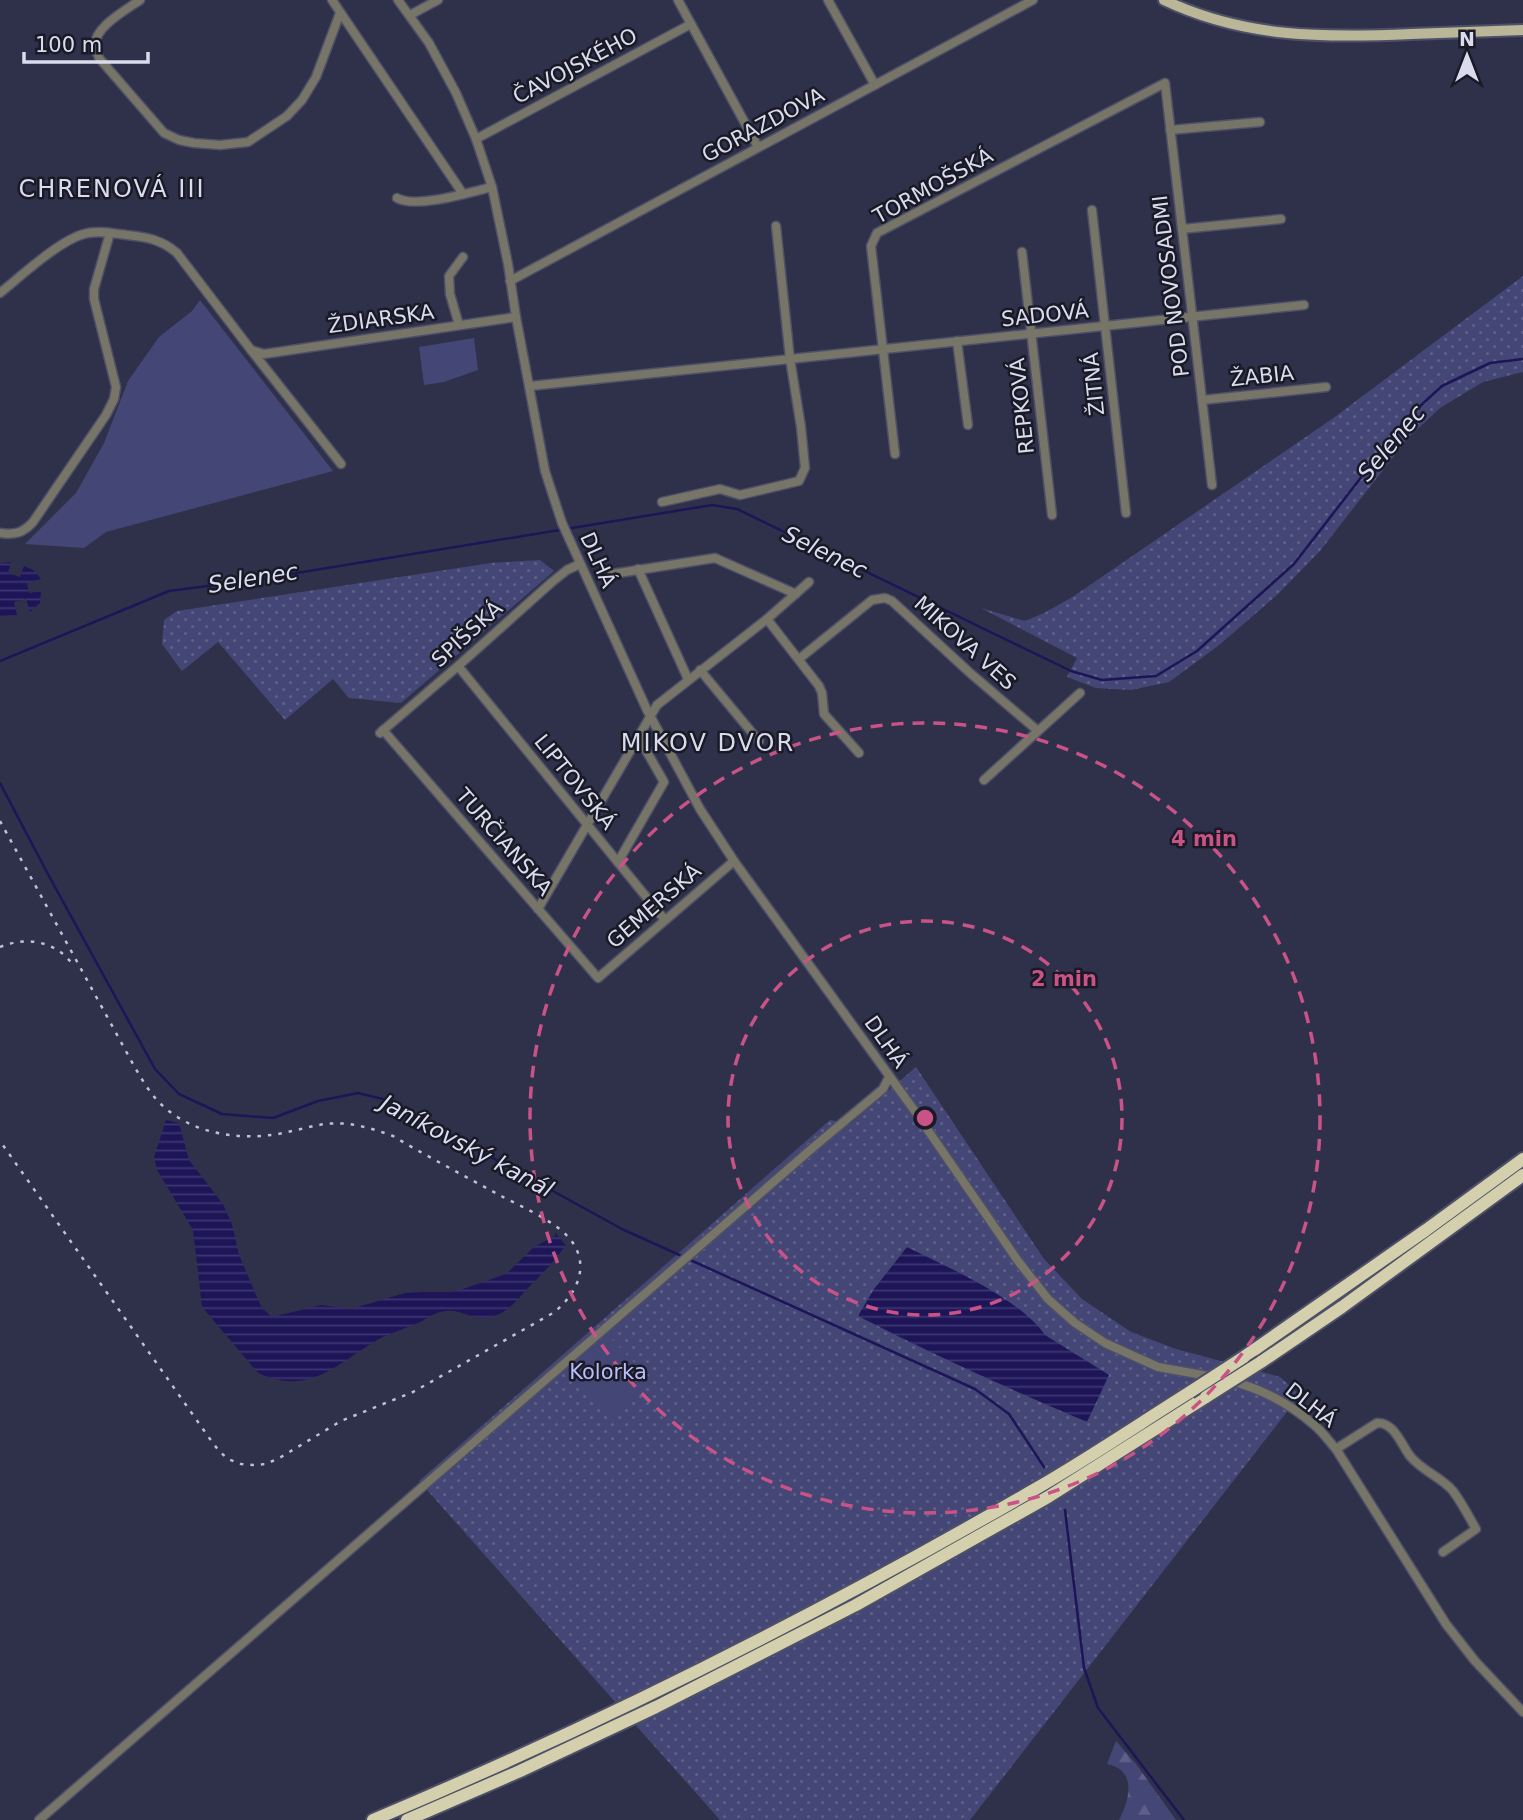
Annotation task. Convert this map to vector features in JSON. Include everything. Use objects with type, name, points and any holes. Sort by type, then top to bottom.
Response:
[{"type":"highway","points":[[373,1820],[568,1734],[761,1639],[912,1559],[1039,1487],[1244,1357],[1416,1238],[1523,1159]]},
{"type":"highway","points":[[407,1820],[586,1741],[731,1670],[856,1605],[1048,1497],[1261,1362],[1373,1285],[1523,1175]]},
{"type":"main road","points":[[1164,0],[1238,26],[1274,33],[1325,36],[1523,30]]},
{"type":"street","points":[[140,0],[102,28],[95,38],[95,49],[99,58],[164,133],[179,140],[220,145],[247,142],[287,116],[302,100],[316,77],[340,13]]},
{"type":"street","points":[[332,0],[463,194]]},
{"type":"street","name":"DLHÁ","points":[[398,0],[429,44],[456,93],[476,139],[492,187],[545,471],[562,523],[651,717],[700,809],[734,862],[914,1110],[1018,1261],[1048,1299],[1075,1323],[1105,1343],[1158,1367],[1242,1384],[1284,1402],[1314,1425],[1336,1449],[1439,1615],[1475,1661],[1523,1712]]},
{"type":"street","points":[[410,15],[438,0]]},
{"type":"street","points":[[678,0],[758,147]]},
{"type":"street","points":[[828,0],[875,85]]},
{"type":"street","name":"GORAZDOVA","points":[[510,281],[1033,0]]},
{"type":"street","name":"ČAVOJSKÉHO","points":[[476,139],[691,24]]},
{"type":"street","name":"POD NOVOSADMI","points":[[1165,83],[1212,485]]},
{"type":"street","name":"TORMOŠSKÁ","points":[[895,454],[871,246],[877,233],[1165,83]]},
{"type":"street","points":[[1170,130],[1260,122]]},
{"type":"street","points":[[397,198],[401,201],[427,202],[492,187]]},
{"type":"street","name":"ŽITNÁ","points":[[1092,210],[1126,513]]},
{"type":"street","points":[[1182,229],[1281,219]]},
{"type":"street","points":[[662,502],[720,489],[740,495],[799,481],[805,468],[776,226]]},
{"type":"street","points":[[0,293],[62,244],[85,233],[138,236],[165,243],[177,253],[341,464]]},
{"type":"street","points":[[0,533],[12,535],[25,531],[33,522],[106,415],[114,399],[116,387],[94,299],[94,289],[110,233]]},
{"type":"street","name":"REPKOVÁ","points":[[1022,252],[1052,514]]},
{"type":"street","points":[[459,325],[450,294],[449,276],[463,257]]},
{"type":"street","name":"SADOVÁ","points":[[530,386],[1304,305]]},
{"type":"street","name":"ŽDIARSKA","points":[[251,350],[264,354],[516,317]]},
{"type":"street","points":[[957,341],[968,425]]},
{"type":"street","name":"ŽABIA","points":[[1202,400],[1326,387]]},
{"type":"street","points":[[612,573],[716,558],[796,594]]},
{"type":"street","name":"SPIŠSKÁ","points":[[381,732],[557,578],[580,564]]},
{"type":"street","points":[[638,569],[688,679]]},
{"type":"street","points":[[538,909],[657,705],[767,619],[809,582]]},
{"type":"street","name":"MIKOVA VES","points":[[799,659],[872,600],[885,598],[892,601],[1038,731]]},
{"type":"street","points":[[767,619],[819,686],[824,714],[859,753]]},
{"type":"street","name":"LIPTOVSKÁ","points":[[458,666],[665,920]]},
{"type":"street","points":[[700,670],[760,741]]},
{"type":"street","points":[[984,780],[1080,692]]},
{"type":"street","name":"TURČIANSKA","points":[[381,732],[598,978]]},
{"type":"street","points":[[618,862],[664,782],[639,738]]},
{"type":"street","name":"GEMERSKÁ","points":[[598,978],[734,862]]},
{"type":"street","points":[[39,1820],[883,1089],[889,1077]]},
{"type":"street","points":[[1336,1449],[1373,1425],[1388,1425],[1416,1463],[1444,1482],[1454,1493],[1476,1529],[1443,1552]]},
{"type":"green space","points":[[1523,276],[1523,372],[1483,382],[1440,408],[1408,438],[1320,551],[1278,594],[1218,646],[1169,682],[1131,690],[1096,688],[1067,677],[1077,658],[981,608],[1025,621],[1074,596],[1332,419]]},
{"type":"green space","points":[[200,300],[333,471],[106,532],[84,548],[25,544],[76,493],[104,443],[128,381],[159,337],[192,311]]},
{"type":"green space","points":[[474,338],[478,370],[444,382],[424,385],[419,347]]},
{"type":"green space","points":[[540,560],[554,571],[401,703],[349,698],[333,679],[285,720],[218,642],[182,671],[162,644],[164,620],[177,611],[491,563]]},
{"type":"green space","points":[[916,1067],[1044,1259],[1082,1299],[1131,1332],[1176,1349],[1280,1377],[1300,1395],[970,1820],[720,1820],[419,1481],[830,1120],[850,1124]]},
{"type":"green space","name":"Kolorka","points":[[604,1331],[651,1380],[614,1416],[566,1365]]},
{"type":"green space","points":[[1116,1741],[1176,1820],[1119,1820],[1126,1803],[1128,1786],[1123,1772],[1107,1764]]},
{"type":"shaded area","points":[[11,562],[8,573],[20,577],[24,566],[35,571],[41,579],[27,583],[29,593],[41,591],[40,603],[30,612],[26,599],[14,602],[17,615],[0,616],[0,563]]},
{"type":"shaded area","points":[[166,1120],[179,1123],[189,1160],[223,1204],[232,1224],[239,1255],[256,1295],[262,1308],[272,1317],[321,1305],[351,1309],[405,1293],[460,1290],[506,1274],[534,1247],[556,1235],[554,1231],[567,1247],[565,1246],[514,1303],[492,1317],[476,1318],[455,1311],[437,1313],[379,1339],[322,1374],[293,1381],[276,1379],[258,1373],[202,1307],[193,1230],[157,1170],[154,1157]]},
{"type":"shaded area","points":[[907,1247],[1000,1296],[1033,1321],[1045,1335],[1109,1375],[1087,1422],[858,1316],[874,1289]]},
{"type":"waterway","name":"Selenec","points":[[0,661],[169,591],[254,580],[712,505],[737,509],[1071,671],[1102,680],[1156,676],[1197,651],[1294,564],[1407,418],[1442,386],[1490,363],[1523,359]]},
{"type":"waterway","name":"Janíkovský kanál","points":[[0,783],[155,1069],[179,1094],[222,1114],[273,1118],[318,1101],[358,1093],[387,1100],[622,1229],[975,1389],[1009,1414],[1044,1467]]},
{"type":"waterway","name":"Janíkovský kanál","points":[[1065,1510],[1084,1668],[1098,1708],[1184,1820]]},
{"type":"railway","points":[[0,821],[138,1073],[153,1096],[168,1111],[195,1126],[240,1136],[271,1135],[338,1123],[366,1127],[393,1136],[559,1229],[573,1243],[578,1253],[578,1281],[568,1299],[553,1313],[413,1392],[341,1421],[266,1464],[241,1464],[228,1459],[210,1439],[0,1141]]},
{"type":"railway","points":[[0,947],[20,942],[40,943],[58,951],[73,965]]},
{"type":"district","name":"CHRENOVÁ III","points":[[112,189]]},
{"type":"district","name":"MIKOV DVOR","points":[[708,743]]}]
